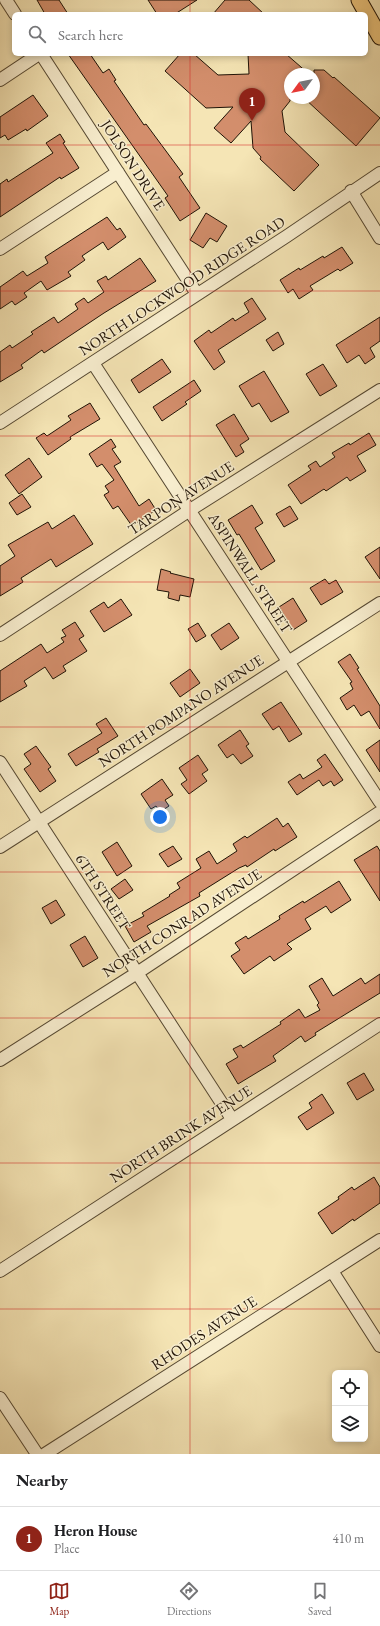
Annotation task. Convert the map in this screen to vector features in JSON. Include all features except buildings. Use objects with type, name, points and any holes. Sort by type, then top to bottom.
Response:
[{"type":"main road","points":[[359,0],[366,12]]},
{"type":"main road","points":[[368,16],[380,37]]},
{"type":"street","points":[[6,0],[14,12]]},
{"type":"street","points":[[0,80],[37,56]]},
{"type":"street","name":"JOLSON DRIVE","points":[[41,56],[197,294]]},
{"type":"street","points":[[0,249],[118,172]]},
{"type":"street","name":"NORTH LOCKWOOD RIDGE ROAD","points":[[0,423],[287,236],[380,173]]},
{"type":"street","points":[[351,192],[380,238]]},
{"type":"street","name":"ASPINWALL STREET","points":[[93,363],[380,802]]},
{"type":"street","name":"TARPON AVENUE","points":[[0,635],[190,510],[380,390]]},
{"type":"street","name":"NORTH POMPANO AVENUE","points":[[0,847],[380,603]]},
{"type":"street","name":"6TH STREET","points":[[0,762],[232,1119]]},
{"type":"street","name":"NORTH CONRAD AVENUE","points":[[0,1060],[137,973],[380,812]]},
{"type":"street","name":"NORTH BRINK AVENUE","points":[[0,1271],[380,1024]]},
{"type":"street","name":"RHODES AVENUE","points":[[45,1454],[380,1240]]},
{"type":"street","points":[[332,1271],[380,1346]]},
{"type":"street","points":[[0,1398],[37,1454]]},
{"type":"place","name":"Heron House","points":[[252,121]]}]
